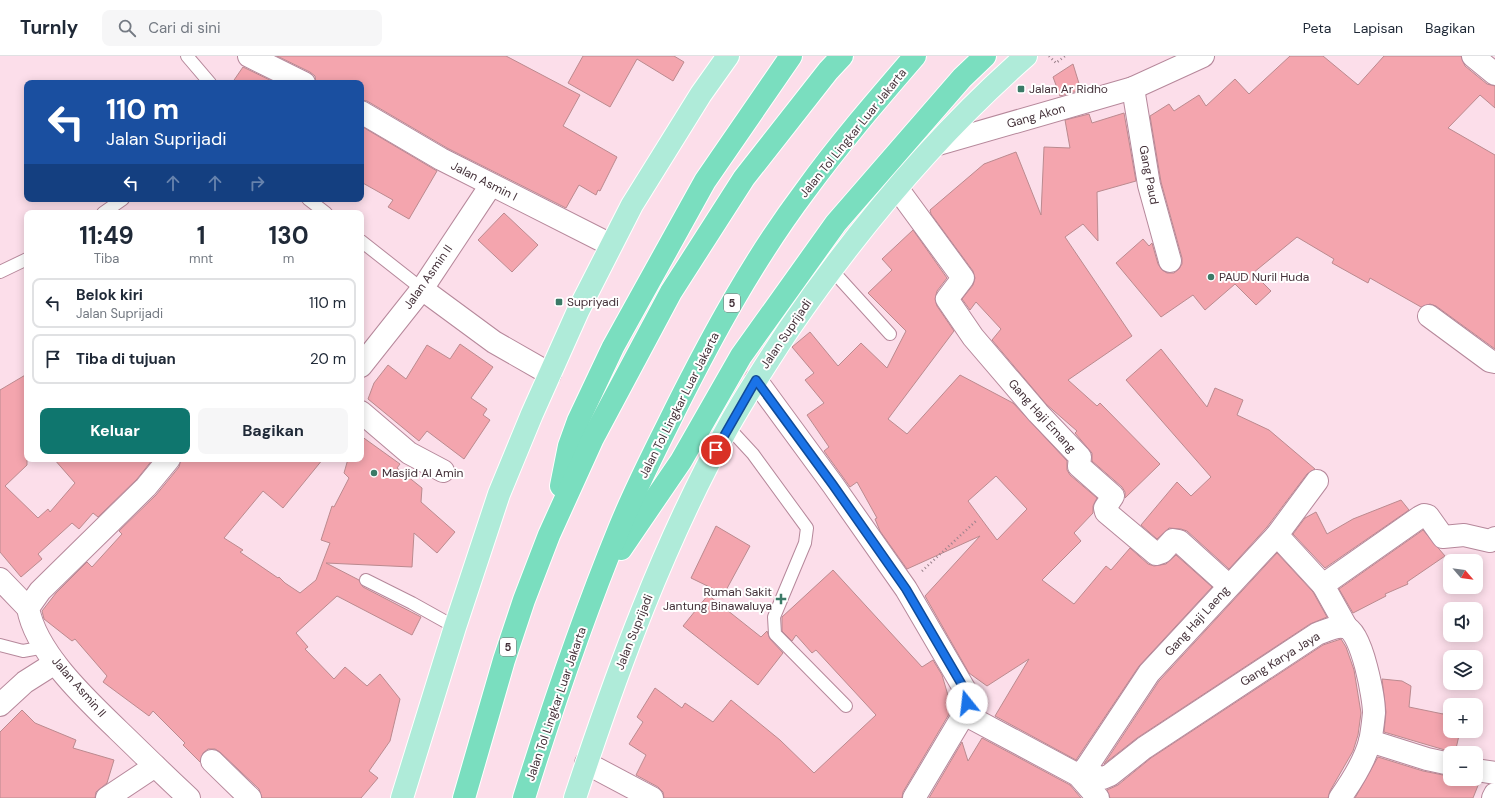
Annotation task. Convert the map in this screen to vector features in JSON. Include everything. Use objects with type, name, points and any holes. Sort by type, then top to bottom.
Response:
[{"type":"highway","points":[[549,535],[570,446],[578,421],[610,354],[705,181],[791,56]]},
{"type":"highway","name":"5","points":[[464,798],[504,660],[549,535],[593,438],[671,292],[744,178],[828,70],[842,56]]},
{"type":"highway","name":"Jalan Tol Lingkar Luar Jakarta","points":[[524,798],[544,736],[619,528],[644,472],[693,373],[726,313],[761,256],[804,191],[862,118],[915,56]]},
{"type":"highway","points":[[599,580],[681,461],[741,356],[836,223],[962,78],[985,56]]},
{"type":"main road","points":[[402,798],[455,627],[499,494],[550,374],[611,245],[658,162],[701,94],[728,56]]},
{"type":"main road","name":"Jalan Suprijadi","points":[[574,798],[638,618],[704,473],[728,426],[756,380],[831,269],[896,188],[1000,78],[1026,56]]},
{"type":"street","points":[[249,56],[298,80]]},
{"type":"street","name":"Gang Akon","points":[[936,145],[1133,88],[1203,56]]},
{"type":"street","points":[[1473,56],[1495,74]]},
{"type":"street","name":"Gang Paud","points":[[1133,88],[1149,185],[1170,261]]},
{"type":"street","name":"Jalan Asmin I","points":[[364,114],[441,159],[611,245]]},
{"type":"street","name":"Jalan Asmin II","points":[[364,362],[422,289],[490,185]]},
{"type":"street","name":"Gang Haji Emang","points":[[896,188],[963,278],[947,299],[973,337],[1038,413],[1080,457],[1079,466],[1113,496],[1105,508],[1106,512],[1156,554],[1162,552],[1173,540],[1179,541],[1229,586]]},
{"type":"street","points":[[422,289],[494,342],[550,374]]},
{"type":"street","points":[[1429,316],[1490,361],[1495,362]]},
{"type":"street","points":[[756,380],[833,485],[906,589],[965,690],[967,703],[964,714],[914,798]]},
{"type":"street","points":[[364,415],[409,453],[443,471]]},
{"type":"street","points":[[0,579],[28,608],[40,591],[146,487],[167,462]]},
{"type":"street","name":"Gang Haji Laeng","points":[[1082,771],[1149,673],[1277,535],[1317,481]]},
{"type":"street","points":[[1323,585],[1424,515],[1428,516],[1443,537],[1464,535],[1490,541],[1495,538]]},
{"type":"street","points":[[1277,535],[1323,585],[1348,628],[1356,636],[1368,673],[1374,712],[1370,741],[1353,779],[1340,798]]},
{"type":"street","name":"Jalan Asmin II","points":[[28,608],[30,619],[50,655],[87,700],[189,798]]},
{"type":"street","name":"Gang Karya Jaya","points":[[1082,771],[1098,778],[1107,777],[1144,748],[1317,634],[1337,627],[1348,628]]},
{"type":"street","points":[[0,705],[25,682],[50,655]]},
{"type":"street","points":[[964,714],[1082,771],[1098,798]]},
{"type":"street","points":[[1370,741],[1427,760],[1443,763]]},
{"type":"street","points":[[212,761],[250,798]]},
{"type":"street","points":[[586,763],[652,798]]},
{"type":"street","points":[[107,798],[155,766]]},
{"type":"street","points":[[1483,771],[1495,774]]},
{"type":"street","points":[[1493,798],[1495,794]]},
{"type":"lane","points":[[187,56],[207,80]]},
{"type":"lane","points":[[107,210],[119,202]]},
{"type":"lane","points":[[312,202],[322,210]]},
{"type":"lane","points":[[364,243],[422,289]]},
{"type":"lane","points":[[0,272],[24,261]]},
{"type":"lane","points":[[831,269],[890,334]]},
{"type":"lane","points":[[728,426],[752,454],[807,528],[804,543],[774,617],[775,634],[846,706]]},
{"type":"lane","points":[[366,580],[455,627]]},
{"type":"lane","points":[[0,645],[22,651],[50,655]]},
{"type":"path","points":[[1050,56],[1056,63],[1065,56]]},
{"type":"path","points":[[906,589],[931,562],[976,521]]},
{"type":"building","points":[[277,56],[506,56],[580,95],[563,126],[617,157],[600,191],[598,190],[596,195],[579,185],[566,208],[447,148],[364,100],[364,80],[316,80],[315,76],[310,72]]},
{"type":"building","points":[[583,56],[674,56],[684,62],[673,81],[637,59],[610,107],[568,83]]},
{"type":"building","points":[[1290,56],[1323,56],[1358,85],[1384,56],[1461,56],[1465,66],[1487,84],[1495,86],[1495,108],[1480,95],[1448,128],[1495,155],[1495,349],[1436,306],[1430,304],[1421,307],[1370,278],[1368,283],[1332,263],[1334,259],[1297,237],[1253,273],[1271,291],[1256,305],[1235,284],[1205,310],[1193,295],[1161,317],[1116,263],[1143,239],[1149,246],[1152,243],[1158,264],[1162,270],[1167,273],[1174,273],[1182,264],[1182,258],[1161,182],[1150,116],[1169,104],[1174,111],[1199,95],[1206,106],[1235,79],[1249,94]]},
{"type":"building","points":[[1073,64],[1081,90],[1060,96],[1053,77]]},
{"type":"building","points":[[243,67],[270,80],[234,80]]},
{"type":"building","points":[[1124,113],[1136,181],[1097,192],[1098,241],[1083,224],[1065,237],[1132,336],[1068,380],[1097,406],[1100,403],[1160,464],[1125,498],[1125,492],[1122,487],[1092,461],[1092,453],[1075,433],[1077,431],[1046,404],[992,340],[1001,329],[976,302],[970,310],[962,299],[973,285],[975,278],[973,271],[931,214],[930,210],[984,164],[1016,152],[1041,215],[1044,147],[1070,148],[1065,120],[1089,114],[1092,123]]},
{"type":"building","points":[[364,128],[437,171],[409,219],[388,207],[393,200],[364,184]]},
{"type":"building","points":[[504,213],[538,245],[512,272],[478,240]]},
{"type":"building","points":[[913,230],[947,278],[937,291],[935,299],[937,306],[954,331],[888,419],[907,434],[960,375],[1013,403],[1067,461],[1067,470],[1070,475],[1097,498],[1093,506],[1093,513],[1074,533],[1081,541],[1042,580],[1074,604],[1106,566],[1111,570],[1130,548],[1148,564],[1154,566],[1166,564],[1176,555],[1212,587],[1139,666],[1076,760],[995,716],[1029,659],[987,686],[969,673],[925,596],[980,536],[907,569],[880,531],[875,519],[877,518],[857,482],[850,487],[824,451],[829,447],[807,415],[824,403],[805,380],[814,373],[792,347],[810,332],[838,366],[861,343],[887,368],[906,331],[868,293],[892,270],[882,259]],"holes":[[[996,476],[1027,509],[997,540],[968,501]]]},
{"type":"building","points":[[460,344],[493,367],[471,398],[487,409],[483,415],[490,420],[464,459],[427,431],[419,441],[368,399],[374,383],[388,365],[406,379],[427,345],[450,359]]},
{"type":"building","points":[[1161,349],[1207,407],[1215,388],[1243,400],[1237,415],[1269,430],[1315,469],[1307,474],[1267,527],[1229,569],[1187,531],[1169,528],[1157,539],[1141,525],[1177,482],[1191,496],[1211,477],[1126,380]]},
{"type":"building","points":[[24,376],[24,462],[27,462],[27,465],[5,486],[38,518],[48,509],[50,512],[75,483],[57,462],[151,462],[137,479],[98,517],[93,513],[79,529],[72,523],[38,554],[42,559],[21,577],[0,552],[0,390]]},
{"type":"building","points":[[364,438],[400,464],[397,468],[422,488],[421,502],[455,532],[437,553],[414,533],[412,567],[326,563],[359,580],[363,587],[421,617],[412,635],[337,596],[296,633],[308,647],[305,649],[334,679],[345,667],[367,686],[380,674],[400,699],[390,741],[369,771],[378,778],[361,798],[262,798],[259,789],[220,752],[215,749],[208,749],[203,753],[200,762],[183,745],[185,743],[153,711],[149,716],[103,682],[107,676],[75,639],[72,641],[44,619],[42,611],[56,593],[87,562],[92,567],[122,534],[119,531],[156,495],[179,467],[180,462],[321,462],[283,508],[263,491],[224,538],[243,550],[240,552],[278,578],[279,577],[300,593],[316,580],[330,543],[321,540],[332,506],[334,507],[349,478],[344,473],[347,462],[364,462]]},
{"type":"building","points":[[1401,500],[1409,510],[1325,568],[1293,534],[1305,518],[1316,512],[1327,534],[1353,519]]},
{"type":"building","points":[[716,526],[750,546],[724,594],[691,578]]},
{"type":"building","points":[[1423,530],[1443,554],[1443,557],[1407,582],[1408,584],[1385,594],[1386,596],[1353,613],[1339,589]]},
{"type":"building","points":[[1277,553],[1313,592],[1327,617],[1310,624],[1137,738],[1104,764],[1159,681]]},
{"type":"building","points":[[833,570],[922,667],[933,660],[942,675],[952,709],[903,792],[902,798],[664,798],[663,792],[658,787],[636,775],[646,755],[629,744],[643,722],[637,717],[655,688],[682,708],[685,703],[713,722],[731,700],[780,740],[814,773],[876,715],[816,650],[812,653],[796,635],[792,641],[782,631],[782,617]]},
{"type":"building","points":[[708,595],[761,637],[767,631],[770,639],[783,653],[758,685],[683,626]]},
{"type":"building","points":[[1341,639],[1346,647],[1354,670],[1361,713],[1358,735],[1353,751],[1330,791],[1328,798],[1110,798],[1107,790],[1118,785],[1151,758],[1323,645]]},
{"type":"building","points":[[1382,679],[1402,681],[1411,686],[1409,707],[1443,714],[1443,738],[1458,738],[1457,746],[1443,746],[1443,749],[1384,732],[1386,712]]},
{"type":"building","points":[[22,710],[35,723],[76,740],[73,748],[114,760],[107,783],[96,792],[95,798],[0,798],[0,732]]},
{"type":"building","points":[[982,738],[1070,785],[1081,798],[929,798],[962,742],[968,761]]},
{"type":"building","points":[[1378,757],[1423,771],[1443,775],[1443,786],[1478,786],[1473,798],[1355,798]]},
{"type":"place","name":"Jalan Ar Ridho","points":[[1021,89]]},
{"type":"place","name":"PAUD Nuril Huda","points":[[1211,277]]},
{"type":"place","name":"Supriyadi","points":[[559,302]]},
{"type":"place","name":"Masjid Al Amin","points":[[374,473]]},
{"type":"place","name":"Rumah Sakit Jantung Binawaluya","points":[[781,599]]},
{"type":"route","points":[[716,450],[728,426],[756,380],[833,485],[882,557],[906,589],[965,690],[967,703]]}]
